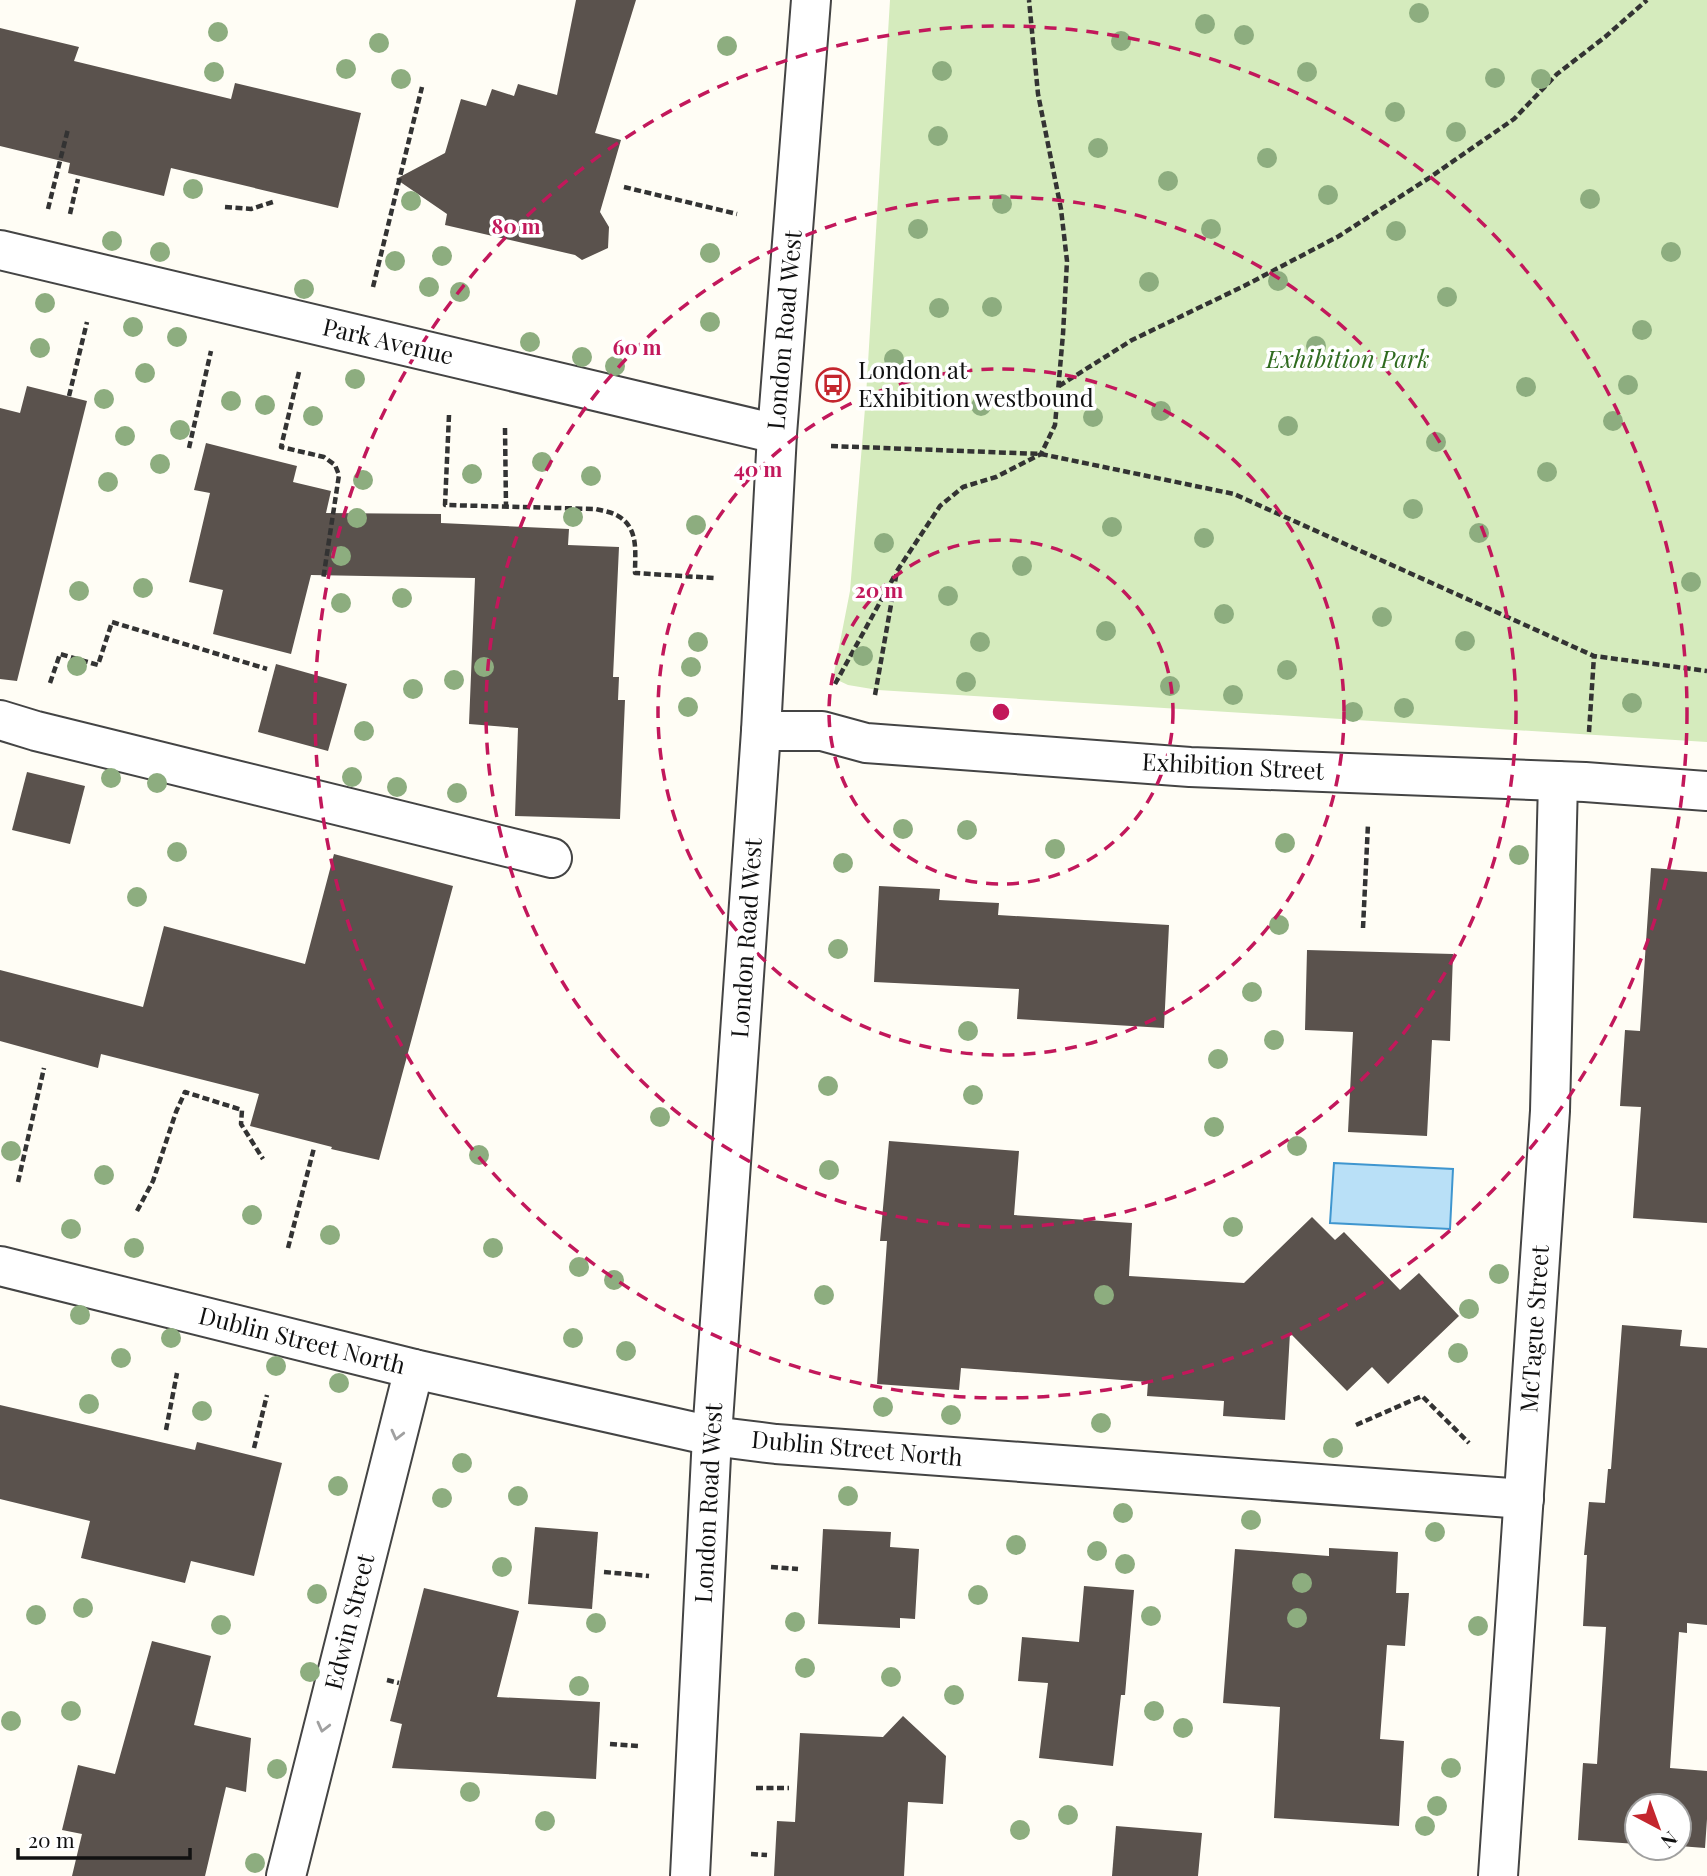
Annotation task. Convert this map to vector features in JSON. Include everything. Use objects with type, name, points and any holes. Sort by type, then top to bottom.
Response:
[{"type":"street","name":"London Road West","points":[[690,1876],[712,1436],[761,731],[777,435],[811,0]]},
{"type":"street","name":"Park Avenue","points":[[18,254],[777,435]]},
{"type":"street","points":[[0,720],[552,858]]},
{"type":"street","name":"Exhibition Street","points":[[761,731],[822,731],[866,743],[1191,767],[1571,781],[1707,791]]},
{"type":"street","name":"McTague Street","points":[[1498,1876],[1571,781]]},
{"type":"street","name":"Dublin Street North","points":[[0,1266],[414,1369],[712,1436],[789,1445],[1524,1499]]},
{"type":"street","name":"Edwin Street","points":[[286,1876],[414,1369]]},
{"type":"path","points":[[833,687],[897,571],[940,506],[964,487],[996,477],[1041,454],[1055,425],[1067,261],[1061,209],[1038,94],[1029,0]]},
{"type":"path","points":[[1058,387],[1132,340],[1339,236],[1429,178],[1514,119],[1557,74],[1647,0]]},
{"type":"path","points":[[372,288],[422,87]]},
{"type":"path","points":[[18,254],[68,129]]},
{"type":"path","points":[[70,214],[78,179]]},
{"type":"path","points":[[624,187],[737,214]]},
{"type":"path","points":[[225,207],[251,209],[276,201]]},
{"type":"path","points":[[69,396],[98,273]]},
{"type":"path","points":[[189,448],[222,303]]},
{"type":"path","points":[[310,324],[281,447],[324,457],[335,465],[339,475],[323,580]]},
{"type":"path","points":[[833,385],[849,386]]},
{"type":"path","points":[[449,415],[445,505],[596,509],[619,516],[632,530],[636,542],[635,573],[714,578]]},
{"type":"path","points":[[505,428],[506,507]]},
{"type":"path","points":[[831,446],[1041,454],[1234,494],[1594,656],[1707,671]]},
{"type":"path","points":[[866,743],[897,571]]},
{"type":"path","points":[[36,731],[60,654],[98,666],[112,622],[267,669]]},
{"type":"path","points":[[1571,781],[1594,656]]},
{"type":"path","points":[[1363,928],[1368,819]]},
{"type":"path","points":[[18,1182],[44,1068]]},
{"type":"path","points":[[137,1211],[153,1181],[176,1112],[186,1092],[242,1110],[241,1124],[263,1159]]},
{"type":"path","points":[[288,1248],[314,1148]]},
{"type":"path","points":[[166,1430],[177,1373]]},
{"type":"path","points":[[254,1448],[268,1395]]},
{"type":"path","points":[[1356,1425],[1422,1396],[1524,1499]]},
{"type":"path","points":[[771,1567],[798,1569]]},
{"type":"path","points":[[604,1572],[649,1576]]},
{"type":"path","points":[[610,1744],[638,1746]]},
{"type":"path","points":[[756,1788],[789,1788]]},
{"type":"path","points":[[751,1854],[767,1855]]},
{"type":"green space","name":"Exhibition Park","points":[[890,0],[1707,0],[1707,742],[878,690],[848,685],[833,678],[850,591],[866,396]]},
{"type":"water","points":[[1334,1163],[1453,1169],[1450,1229],[1330,1223]]},
{"type":"building","points":[[576,0],[636,0],[595,133],[621,140],[600,212],[609,227],[608,248],[582,260],[575,255],[445,225],[447,214],[396,179],[445,153],[461,99],[486,106],[492,89],[514,96],[518,84],[557,95]]},
{"type":"building","points":[[0,28],[79,47],[74,61],[231,99],[235,83],[361,113],[338,208],[171,168],[164,196],[68,173],[70,163],[0,146]]},
{"type":"building","points":[[27,386],[87,401],[17,681],[0,679],[0,408],[20,413]]},
{"type":"building","points":[[206,443],[297,466],[293,482],[331,491],[326,513],[441,514],[441,523],[569,529],[568,545],[619,547],[613,677],[619,677],[618,700],[625,700],[620,819],[515,816],[518,728],[469,724],[475,578],[311,575],[291,654],[213,634],[223,590],[189,582],[210,493],[194,490]]},
{"type":"building","points":[[276,664],[347,684],[328,751],[258,732]]},
{"type":"building","points":[[27,772],[85,786],[70,844],[12,830]]},
{"type":"building","points":[[334,854],[453,886],[379,1160],[250,1126],[259,1094],[101,1054],[98,1068],[0,1041],[0,970],[143,1007],[164,926],[305,964]]},
{"type":"building","points":[[1651,868],[1707,872],[1707,1223],[1633,1218],[1641,1107],[1620,1106],[1625,1030],[1640,1031]]},
{"type":"building","points":[[879,886],[940,889],[939,900],[999,903],[998,915],[1169,925],[1164,1028],[1017,1019],[1019,989],[874,982]]},
{"type":"building","points":[[1307,950],[1453,954],[1450,1041],[1432,1040],[1427,1136],[1348,1132],[1353,1032],[1305,1030]]},
{"type":"building","points":[[889,1141],[1019,1151],[1014,1215],[1132,1223],[1129,1276],[1244,1283],[1312,1217],[1335,1240],[1344,1232],[1400,1290],[1419,1273],[1459,1316],[1388,1384],[1372,1367],[1347,1391],[1290,1333],[1285,1420],[1223,1416],[1224,1401],[1147,1396],[1148,1382],[961,1368],[959,1390],[877,1384],[887,1241],[880,1241]]},
{"type":"building","points":[[1622,1325],[1682,1330],[1680,1346],[1707,1348],[1707,1625],[1687,1623],[1687,1633],[1679,1632],[1670,1768],[1707,1771],[1705,1848],[1693,1847],[1693,1792],[1623,1792],[1623,1843],[1578,1840],[1583,1763],[1597,1764],[1606,1627],[1583,1626],[1587,1555],[1584,1555],[1589,1502],[1605,1503],[1608,1469],[1611,1469]]},
{"type":"building","points":[[0,1405],[195,1450],[197,1442],[282,1463],[254,1576],[191,1561],[185,1583],[81,1558],[90,1521],[0,1499]]},
{"type":"building","points":[[535,1527],[598,1532],[592,1609],[528,1604]]},
{"type":"building","points":[[823,1529],[891,1532],[890,1547],[919,1549],[915,1619],[900,1618],[900,1628],[818,1624]]},
{"type":"building","points":[[1329,1548],[1398,1552],[1396,1593],[1409,1593],[1405,1646],[1387,1645],[1380,1739],[1404,1741],[1399,1826],[1274,1818],[1280,1707],[1223,1703],[1235,1549],[1329,1556]]},
{"type":"building","points":[[1084,1586],[1134,1590],[1125,1695],[1121,1695],[1113,1766],[1039,1758],[1048,1683],[1018,1681],[1022,1637],[1079,1642]]},
{"type":"building","points":[[424,1588],[519,1611],[497,1697],[600,1702],[596,1779],[392,1768],[402,1724],[390,1721]]},
{"type":"building","points":[[152,1641],[211,1656],[194,1725],[251,1738],[246,1792],[226,1787],[205,1876],[72,1876],[82,1834],[62,1830],[78,1765],[115,1774]]},
{"type":"building","points":[[903,1716],[946,1756],[943,1804],[908,1802],[904,1876],[774,1876],[777,1821],[795,1822],[800,1733],[883,1737]]},
{"type":"building","points":[[1116,1826],[1202,1833],[1198,1876],[1112,1876]]},
{"type":"place","name":"London at Exhibition westbound","points":[[833,385]]}]
